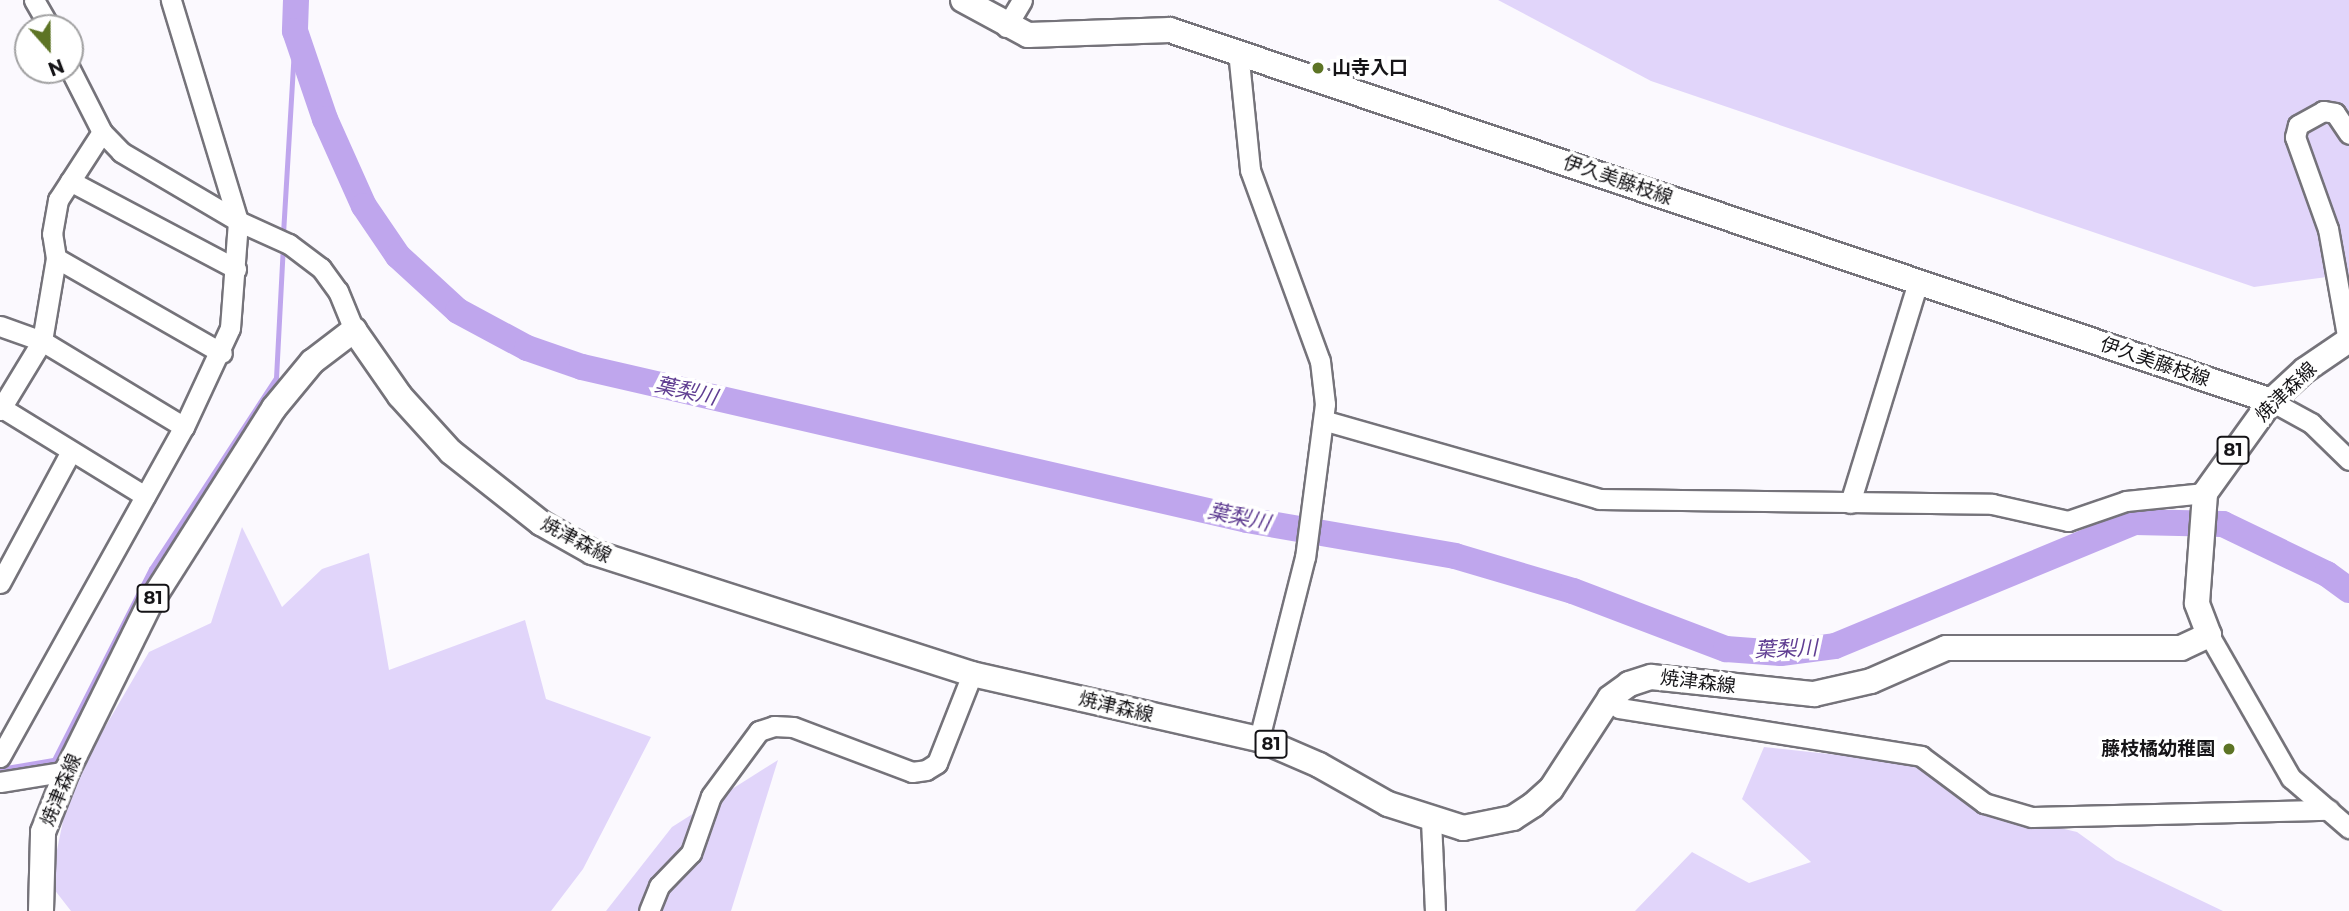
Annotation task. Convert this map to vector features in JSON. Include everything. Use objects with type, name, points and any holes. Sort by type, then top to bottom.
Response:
[{"type":"main road","name":"伊久美藤枝線","points":[[963,0],[1006,27],[1028,35],[1170,30],[2271,401]]},
{"type":"main road","name":"焼津森線","points":[[41,911],[43,832],[67,771],[149,605],[194,527],[274,408],[313,362],[354,330],[400,396],[451,452],[531,516],[592,552],[654,576],[972,674],[1259,739],[1319,765],[1388,804],[1431,820],[1463,828],[1484,827],[1513,818],[1533,805],[1551,789],[1610,698],[1629,684],[1651,677],[1814,694],[1871,681],[1946,648],[2182,648],[2209,635],[2197,603],[2198,554],[2204,498],[2271,401],[2305,370],[2348,340]]},
{"type":"street","points":[[0,757],[222,354],[236,298],[239,221],[171,0]]},
{"type":"street","points":[[1006,27],[1022,0]]},
{"type":"street","points":[[1238,51],[1250,170],[1320,361],[1326,421],[1305,557],[1259,739]]},
{"type":"street","points":[[78,84],[102,132],[136,162],[239,221],[282,240],[320,268],[338,291],[354,330]]},
{"type":"street","points":[[2348,340],[2328,229],[2295,136],[2298,125],[2323,111],[2335,113],[2349,134]]},
{"type":"street","points":[[102,132],[58,200],[52,234],[55,258],[42,341],[1,409],[145,496]]},
{"type":"street","points":[[70,181],[236,269]]},
{"type":"street","points":[[55,258],[222,354]]},
{"type":"street","points":[[1850,503],[1918,282]]},
{"type":"street","points":[[0,326],[42,341],[184,427]]},
{"type":"street","points":[[2271,401],[2311,423],[2349,460]]},
{"type":"street","points":[[1326,421],[1599,499],[1992,504],[2068,522],[2126,501],[2204,498]]},
{"type":"street","points":[[0,583],[70,453]]},
{"type":"street","points":[[2209,635],[2291,778],[2349,828]]},
{"type":"street","points":[[649,911],[659,886],[691,853],[711,796],[759,731],[774,726],[793,727],[912,772],[926,770],[937,763],[972,674]]},
{"type":"street","points":[[1610,698],[1619,708],[1921,756],[1984,803],[2032,817],[2329,810]]},
{"type":"street","points":[[0,782],[67,771]]},
{"type":"street","points":[[1431,820],[1435,911]]},
{"type":"shaded area","points":[[1498,0],[2349,0],[2349,274],[2254,287],[1651,81]]},
{"type":"shaded area","points":[[242,527],[282,607],[322,569],[369,553],[389,670],[525,620],[546,699],[651,737],[583,869],[551,911],[71,911],[50,884],[70,787],[149,652],[211,623]]},
{"type":"shaded area","points":[[1764,747],[1921,764],[2039,823],[2077,832],[2116,860],[2223,911],[1635,911],[1692,852],[1749,883],[1811,862],[1742,799]]},
{"type":"shaded area","points":[[778,760],[731,911],[606,911],[672,827]]},
{"type":"waterway","name":"葉梨川","points":[[296,0],[295,31],[325,119],[364,206],[398,256],[458,311],[527,348],[582,367],[1247,520],[1455,556],[1573,591],[1726,649],[1781,653],[1835,646],[2135,522],[2223,524],[2327,574],[2349,590]]},
{"type":"waterway","points":[[283,234],[295,31]]},
{"type":"waterway","points":[[0,769],[54,760],[151,569],[276,378],[283,246]]},
{"type":"place","name":"山寺入口","points":[[1318,68]]},
{"type":"place","name":"藤枝橘幼稚園","points":[[2229,749]]}]
